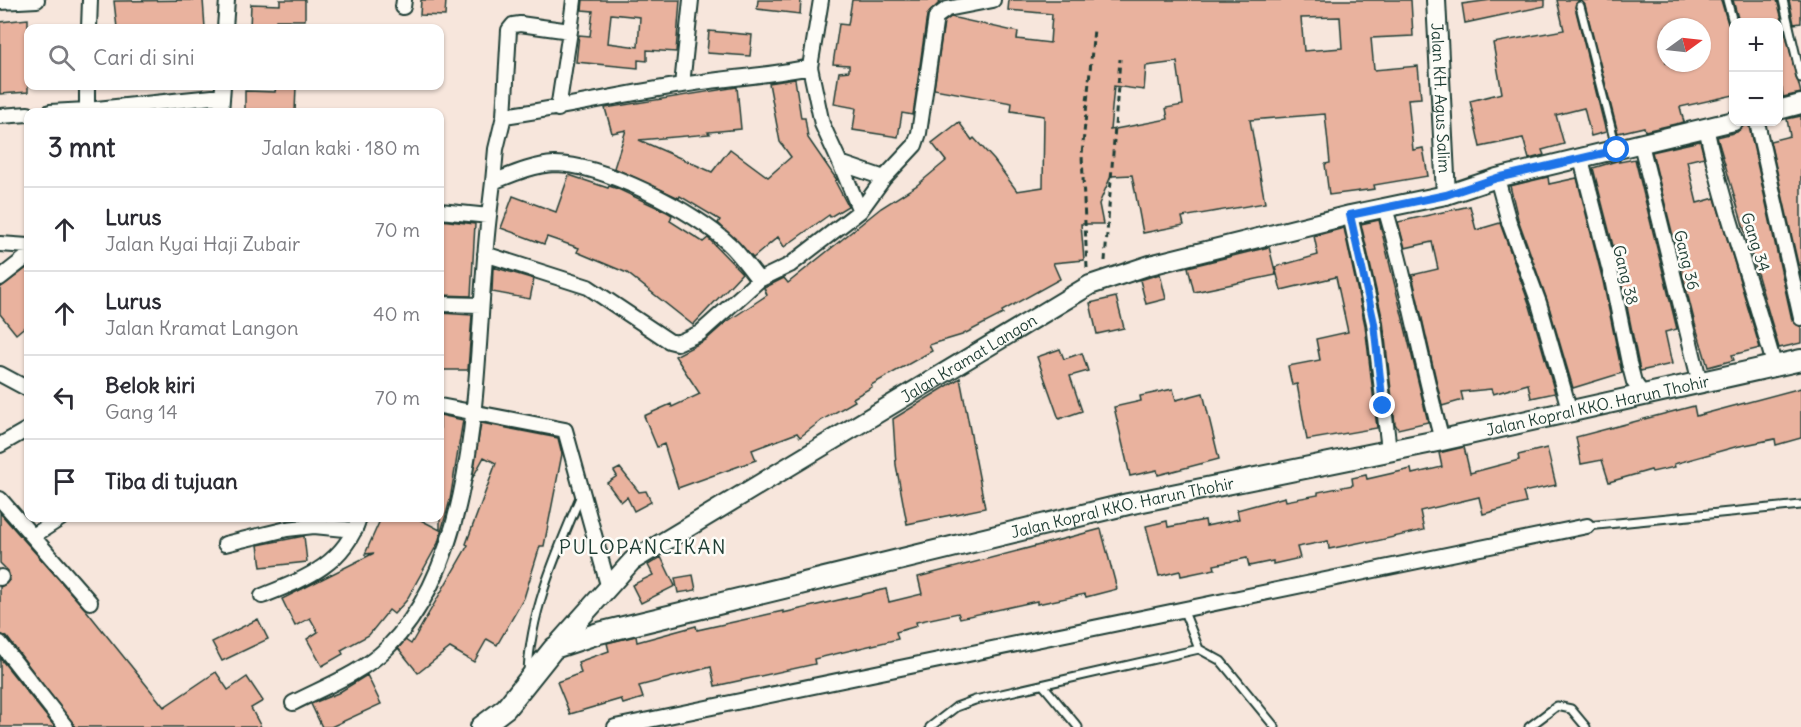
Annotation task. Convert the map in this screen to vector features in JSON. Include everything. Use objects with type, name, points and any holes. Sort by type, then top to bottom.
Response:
[{"type":"main road","name":"Jalan Kopral KKO. Harun Thohir","points":[[554,648],[599,633],[1128,504],[1442,440],[1775,368],[1801,360]]},
{"type":"main road","points":[[482,727],[506,708],[554,648]]},
{"type":"street","points":[[0,2],[36,0]]},
{"type":"street","points":[[89,24],[90,0]]},
{"type":"street","points":[[225,24],[227,0]]},
{"type":"street","points":[[558,109],[574,0]]},
{"type":"street","points":[[682,85],[692,0]]},
{"type":"street","points":[[821,0],[810,67],[822,124],[860,212]]},
{"type":"street","points":[[485,254],[588,287],[669,341],[677,342],[700,333],[759,279],[790,265],[860,212],[884,178],[915,146],[919,133],[936,17],[947,9],[993,0]]},
{"type":"street","name":"Jalan KH. Agus Salim","points":[[1436,0],[1446,195]]},
{"type":"street","points":[[293,703],[364,666],[387,648],[415,614],[444,557],[452,534],[475,411],[485,254],[496,149],[504,116],[509,30],[513,25],[520,24],[570,31]]},
{"type":"street","points":[[504,116],[558,109],[595,99],[682,85],[772,75],[810,67]]},
{"type":"street","points":[[87,90],[87,108]]},
{"type":"street","points":[[107,108],[222,91],[220,108]]},
{"type":"street","points":[[1783,109],[1801,104]]},
{"type":"street","points":[[0,116],[24,114]]},
{"type":"street","name":"Jalan Kramat Langon","points":[[554,648],[632,561],[1097,283],[1150,265],[1350,215],[1446,195],[1497,178],[1729,122]]},
{"type":"street","points":[[1758,126],[1801,318]]},
{"type":"street","name":"Gang 34","points":[[1706,127],[1716,174],[1754,290],[1775,368]]},
{"type":"street","name":"Gang 36","points":[[1641,144],[1700,383]]},
{"type":"street","name":"Gang 38","points":[[1581,159],[1612,279],[1634,382],[1644,396]]},
{"type":"street","points":[[840,163],[884,178]]},
{"type":"street","points":[[493,182],[534,166],[555,164],[576,166],[597,173],[691,214],[730,244],[759,279]]},
{"type":"street","points":[[1497,178],[1509,222],[1539,303],[1570,412]]},
{"type":"street","points":[[1385,208],[1409,290],[1416,337],[1442,440]]},
{"type":"street","points":[[444,211],[489,216]]},
{"type":"street","points":[[1350,215],[1374,323],[1389,450]]},
{"type":"street","points":[[0,244],[24,246]]},
{"type":"street","points":[[0,278],[24,259]]},
{"type":"street","points":[[444,304],[481,305]]},
{"type":"street","points":[[0,374],[24,387]]},
{"type":"street","points":[[444,407],[565,430],[609,585]]},
{"type":"street","points":[[0,445],[24,431]]},
{"type":"street","points":[[0,499],[90,602]]},
{"type":"street","points":[[33,536],[55,522]]},
{"type":"street","points":[[225,544],[287,529],[357,524]]},
{"type":"street","points":[[262,596],[326,567],[342,552],[357,524]]},
{"type":"street","points":[[615,727],[1587,526]]},
{"type":"street","points":[[0,643],[66,727]]},
{"type":"lane","points":[[1727,0],[1732,18]]},
{"type":"lane","points":[[1783,0],[1801,78]]},
{"type":"lane","points":[[1580,6],[1617,150]]},
{"type":"lane","points":[[528,679],[529,641],[541,600],[583,491]]},
{"type":"lane","points":[[1587,526],[1801,505]]},
{"type":"lane","points":[[1182,609],[1198,649]]},
{"type":"lane","points":[[930,727],[956,706],[1198,649],[1221,661],[1275,727]]},
{"type":"lane","points":[[1043,685],[1078,727]]},
{"type":"lane","points":[[1529,727],[1557,706],[1571,709],[1586,727]]},
{"type":"path","points":[[1094,29],[1082,155],[1086,260],[1097,283]]},
{"type":"path","points":[[1097,283],[1120,59]]},
{"type":"building","points":[[203,0],[205,24],[117,24],[114,1]]},
{"type":"building","points":[[280,0],[305,0],[305,20],[276,20],[276,24],[250,24],[251,4],[280,5]]},
{"type":"building","points":[[421,0],[446,0],[445,16],[420,15]]},
{"type":"building","points":[[583,0],[680,0],[676,52],[647,50],[647,61],[638,60],[638,68],[576,62],[579,35],[590,36],[593,11],[582,10]],"holes":[[[611,14],[640,17],[638,47],[608,43]]]},
{"type":"building","points":[[758,0],[801,0],[800,14],[757,9]]},
{"type":"building","points":[[852,0],[942,0],[927,15],[913,115],[902,113],[898,137],[853,130],[856,108],[834,104],[839,72],[849,71],[849,65],[833,64],[839,24],[848,25]]},
{"type":"building","points":[[1009,0],[1411,0],[1413,36],[1371,38],[1374,70],[1418,66],[1421,98],[1408,99],[1413,150],[1423,148],[1428,176],[1374,185],[1375,189],[1329,195],[1325,164],[1330,163],[1325,114],[1250,120],[1265,203],[1182,217],[1184,225],[1143,233],[1132,175],[1111,176],[1099,204],[1103,224],[1081,224],[1084,260],[1053,263],[1060,279],[1002,311],[1003,314],[962,335],[929,345],[932,351],[871,385],[872,387],[853,398],[855,401],[822,420],[800,437],[797,433],[752,450],[756,460],[678,488],[664,444],[657,447],[644,416],[671,404],[672,407],[700,394],[675,356],[706,340],[725,323],[767,295],[764,288],[784,278],[788,283],[881,208],[916,186],[946,161],[932,143],[959,122],[972,140],[974,138],[994,160],[1017,191],[1043,187],[1044,116],[1011,111],[1012,103],[934,89],[944,22],[951,17],[1018,32],[1017,39],[1050,43],[1052,14],[1008,10]],"holes":[[[1340,17],[1342,48],[1304,51],[1301,18]],[[1177,62],[1183,105],[1166,108],[1168,119],[1110,130],[1114,86],[1144,90],[1146,66]]]},
{"type":"building","points":[[1491,0],[1545,0],[1545,6],[1465,23],[1462,4]]},
{"type":"building","points":[[1557,0],[1579,0],[1575,7],[1606,132],[1591,136],[1584,108],[1556,115],[1564,144],[1542,150],[1544,155],[1529,159],[1523,138],[1480,147],[1470,101],[1502,93],[1493,43],[1564,30]]},
{"type":"building","points":[[1579,0],[1721,0],[1729,27],[1729,96],[1680,107],[1684,122],[1645,131],[1644,127],[1618,133],[1585,5]]},
{"type":"building","points":[[1733,0],[1777,0],[1782,18],[1738,18]]},
{"type":"building","points":[[1789,0],[1801,0],[1801,23],[1794,24]]},
{"type":"building","points":[[28,19],[28,24],[24,24],[24,90],[28,92],[0,94],[0,22]]},
{"type":"building","points":[[1783,23],[1801,93],[1783,97]]},
{"type":"building","points":[[709,31],[752,35],[750,56],[707,53]]},
{"type":"building","points":[[795,79],[801,118],[805,118],[808,138],[837,180],[835,181],[848,206],[830,217],[829,215],[784,247],[778,237],[753,258],[718,223],[720,220],[680,196],[679,198],[614,168],[626,130],[612,133],[605,108],[737,87],[741,129],[639,140],[712,172],[730,149],[768,177],[791,157],[780,142],[769,83]]},
{"type":"building","points":[[275,90],[296,90],[295,108],[245,108],[245,91],[275,92]]},
{"type":"building","points":[[1801,116],[1801,277],[1770,141],[1790,136],[1787,119]]},
{"type":"building","points":[[1744,126],[1749,126],[1792,320],[1801,327],[1801,343],[1779,348],[1717,137],[1737,132]]},
{"type":"building","points":[[1700,141],[1704,157],[1687,161],[1697,203],[1715,198],[1760,348],[1732,355],[1734,360],[1708,367],[1652,152]]},
{"type":"building","points":[[1635,159],[1677,329],[1665,332],[1672,364],[1640,371],[1621,277],[1593,168],[1620,160],[1619,162]]},
{"type":"building","points":[[569,175],[618,189],[667,212],[672,215],[670,221],[703,242],[708,238],[742,273],[693,325],[627,273],[577,252],[579,248],[547,237],[544,244],[501,228],[513,196],[556,212]]},
{"type":"building","points":[[1548,177],[1549,184],[1577,178],[1603,281],[1622,373],[1573,388],[1547,300],[1518,219],[1510,186]]},
{"type":"building","points":[[1470,206],[1476,230],[1500,223],[1530,306],[1555,393],[1531,398],[1528,384],[1493,394],[1491,389],[1461,392],[1463,400],[1442,406],[1412,275],[1438,269],[1432,242],[1405,248],[1398,222]]},
{"type":"building","points":[[444,220],[475,224],[471,296],[444,295]]},
{"type":"building","points":[[1379,220],[1428,422],[1398,429],[1395,424],[1383,321],[1361,224]]},
{"type":"building","points":[[1344,228],[1365,325],[1377,428],[1307,440],[1297,384],[1292,385],[1288,366],[1320,360],[1316,339],[1348,332],[1336,277],[1281,290],[1275,267],[1318,255],[1314,236]]},
{"type":"building","points":[[1269,247],[1276,275],[1194,292],[1188,267]]},
{"type":"building","points":[[493,267],[534,279],[530,299],[492,292]]},
{"type":"building","points":[[24,270],[24,327],[16,334],[0,314],[0,288]]},
{"type":"building","points":[[1160,274],[1166,299],[1146,304],[1140,280]]},
{"type":"building","points":[[1116,297],[1124,328],[1097,334],[1090,303]]},
{"type":"building","points":[[444,313],[472,315],[468,370],[444,370]]},
{"type":"building","points":[[1060,349],[1064,359],[1082,353],[1088,371],[1070,376],[1082,411],[1059,419],[1037,357]]},
{"type":"building","points":[[960,378],[985,508],[907,524],[896,465],[893,419]]},
{"type":"building","points":[[1801,388],[1801,438],[1776,445],[1775,439],[1735,447],[1674,464],[1675,467],[1652,472],[1651,470],[1609,482],[1602,460],[1581,464],[1576,437],[1694,406],[1696,416]]},
{"type":"building","points":[[1173,389],[1176,400],[1203,393],[1219,459],[1158,475],[1157,470],[1130,476],[1114,407],[1141,401],[1140,396]]},
{"type":"building","points":[[444,416],[463,420],[450,500],[444,522]]},
{"type":"building","points":[[481,423],[558,438],[562,454],[544,546],[540,546],[524,598],[497,645],[487,639],[474,662],[450,648],[418,673],[398,648],[405,640],[411,644],[468,545],[466,544],[496,463],[484,457],[472,479]]},
{"type":"building","points":[[1464,447],[1470,473],[1519,460],[1518,455],[1547,448],[1556,485],[1523,492],[1526,503],[1483,514],[1479,497],[1420,511],[1424,530],[1368,543],[1367,541],[1329,549],[1328,541],[1297,547],[1300,558],[1273,564],[1273,561],[1249,566],[1247,558],[1214,565],[1215,569],[1181,576],[1180,571],[1159,576],[1146,526],[1167,521],[1168,527],[1205,520],[1206,526],[1239,519],[1237,510],[1285,497],[1286,501],[1318,495],[1318,492],[1353,485],[1352,478],[1366,475],[1367,479],[1411,469],[1412,474],[1442,467],[1439,453]]},
{"type":"building","points":[[620,468],[639,492],[646,491],[651,502],[634,511],[627,497],[621,502],[607,483],[617,476],[614,471]]},
{"type":"building","points":[[0,513],[86,610],[164,707],[216,672],[228,690],[247,677],[263,701],[251,708],[261,727],[75,727],[7,637],[0,634],[0,587],[10,579],[8,571],[0,563]]},
{"type":"building","points":[[379,522],[425,522],[440,530],[440,522],[444,522],[438,543],[406,601],[394,614],[389,610],[369,635],[341,650],[343,654],[322,666],[307,639],[318,632],[310,618],[295,626],[282,599],[374,553],[365,554]]},
{"type":"building","points":[[1101,529],[1117,589],[1086,597],[1085,594],[1037,604],[1037,601],[960,618],[958,613],[916,622],[917,626],[896,632],[898,639],[814,659],[815,664],[715,686],[711,667],[639,686],[643,698],[623,704],[621,699],[570,714],[557,682],[581,673],[578,662],[609,651],[607,643],[636,636],[637,642],[696,626],[697,630],[886,589],[889,602],[922,594],[918,577]]},
{"type":"building","points":[[304,536],[307,562],[261,567],[258,545]]},
{"type":"building","points":[[661,557],[675,586],[641,603],[632,585],[653,575],[648,565]]},
{"type":"building","points":[[693,575],[696,590],[678,593],[675,578]]},
{"type":"building","points":[[258,619],[268,639],[222,661],[212,642]]},
{"type":"building","points":[[0,658],[55,727],[0,727]]},
{"type":"building","points":[[367,675],[381,704],[331,727],[322,727],[311,704],[338,693]]},
{"type":"district","name":"PULOPANCIKAN","points":[[643,546]]},
{"type":"route","points":[[1383,406],[1374,323],[1350,215],[1446,195],[1497,178],[1617,150]]}]
